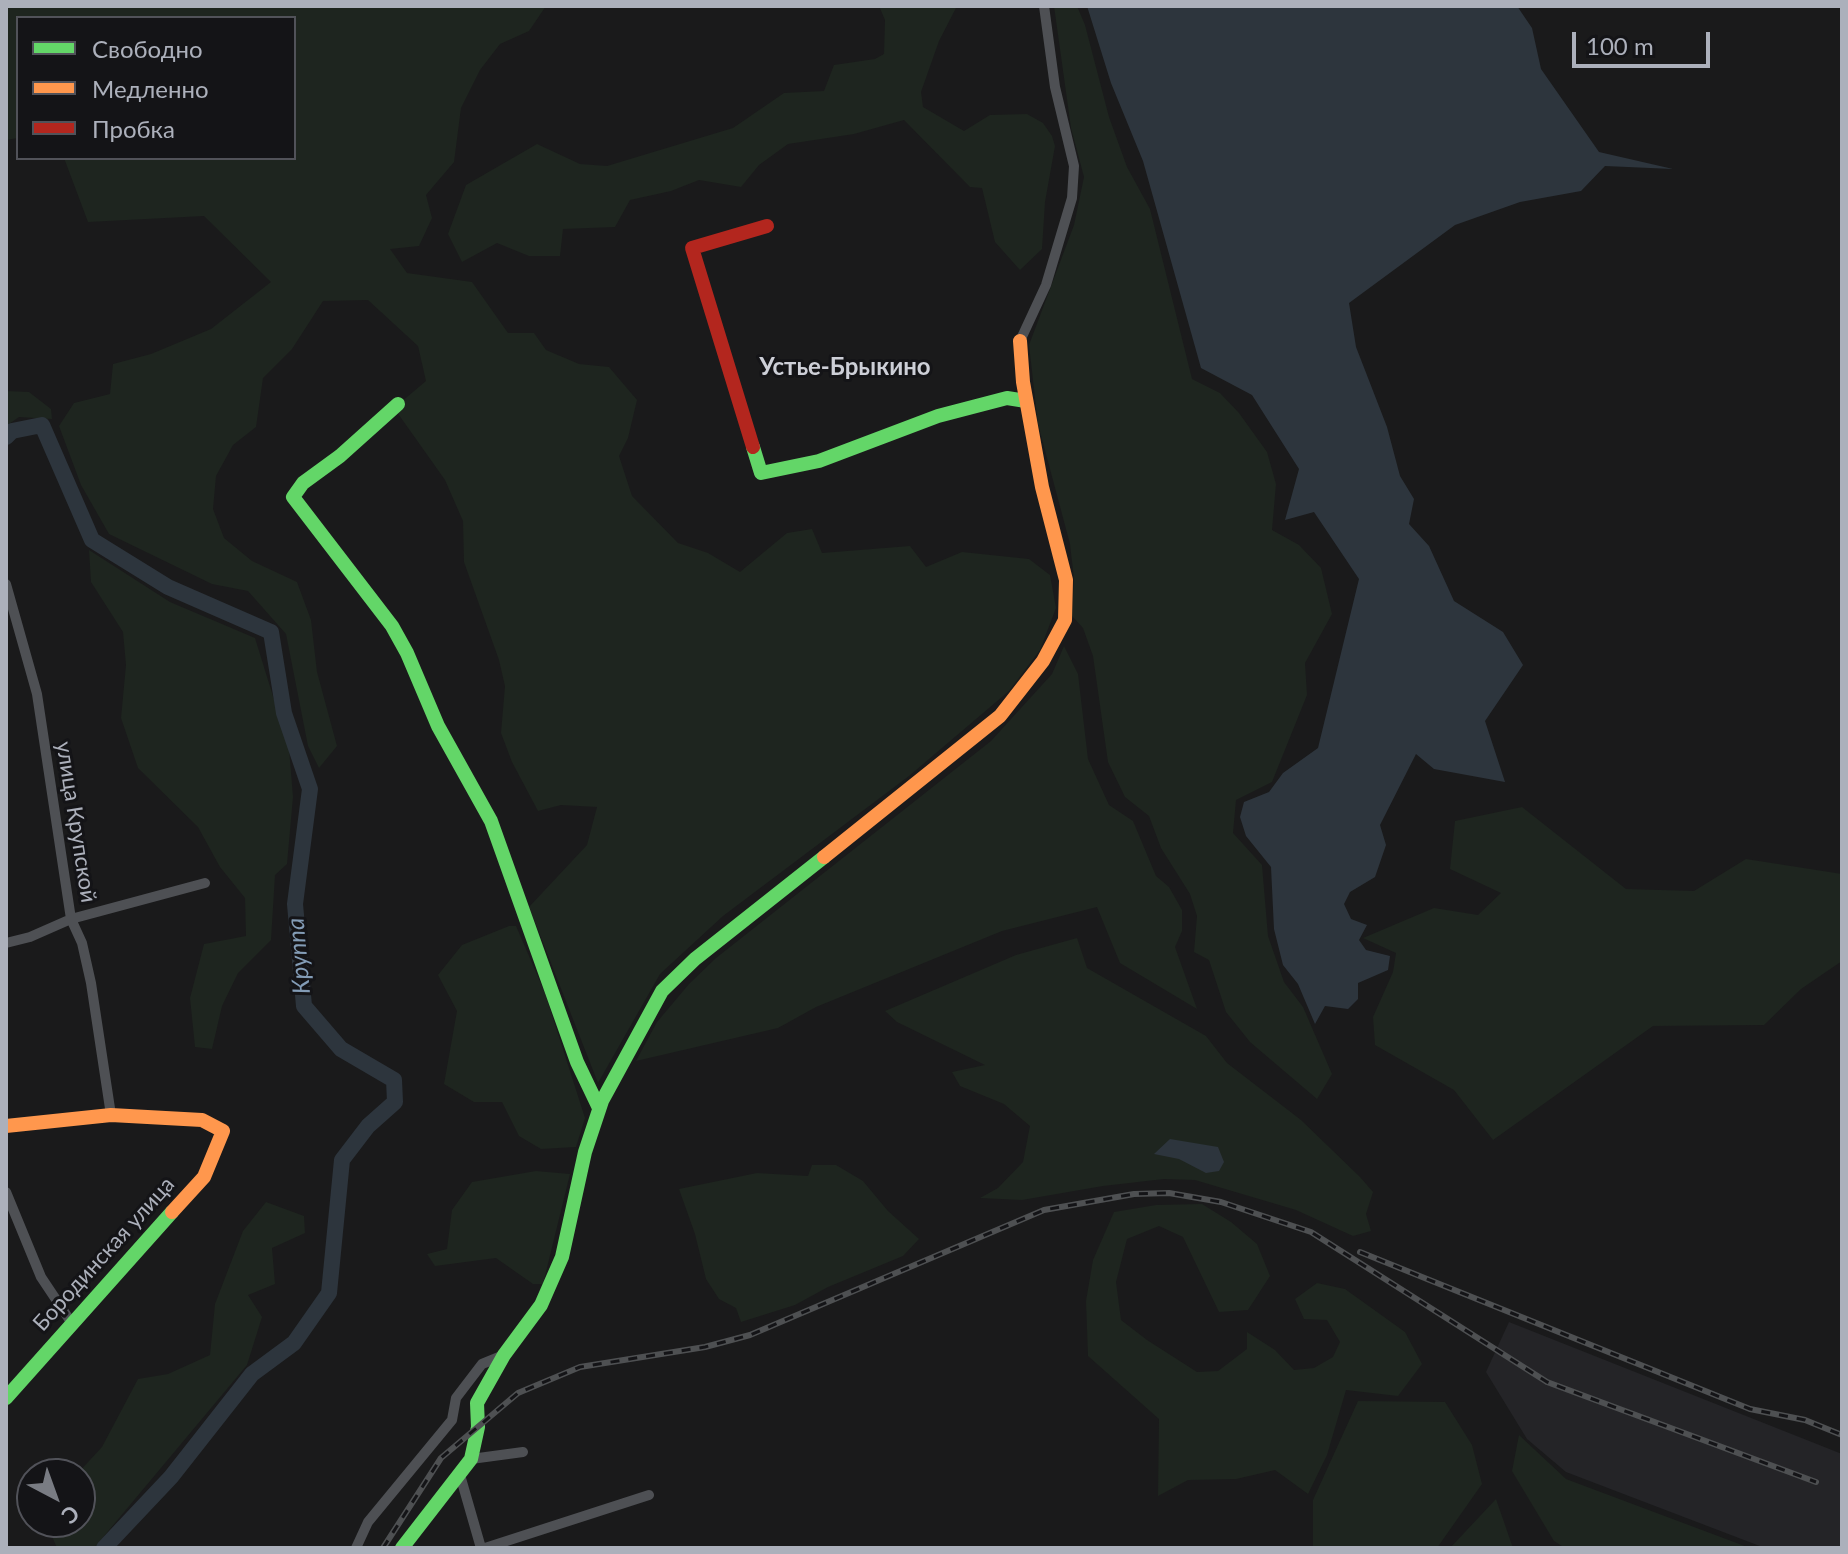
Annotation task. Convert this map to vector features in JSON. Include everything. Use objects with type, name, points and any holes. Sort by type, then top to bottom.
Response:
[{"type":"street","points":[[402,1548],[471,1459],[478,1427],[477,1403],[504,1355],[541,1305],[562,1257],[573,1199],[599,1108],[662,991],[695,959],[1000,716],[1043,661],[1065,620],[1066,580],[1042,487],[1026,401],[1020,341],[1046,285],[1072,198],[1074,166],[1055,87],[1044,6]]},
{"type":"street","points":[[767,226],[692,248],[761,473],[830,458],[938,416],[1007,398],[1026,401]]},
{"type":"street","points":[[398,404],[340,456],[303,483],[293,497],[392,626],[407,653],[438,726],[491,821],[577,1062],[599,1108]]},
{"type":"street","name":"улица Крупской","points":[[6,584],[37,694],[71,919],[82,943],[91,983],[111,1115]]},
{"type":"street","points":[[6,943],[71,919],[205,883]]},
{"type":"street","points":[[6,1126],[111,1115]]},
{"type":"street","name":"Бородинская улица","points":[[6,1398],[204,1177],[223,1131],[202,1120],[111,1115]]},
{"type":"street","points":[[6,1192],[41,1277],[71,1322]]},
{"type":"street","points":[[356,1548],[368,1522],[452,1420],[456,1398],[473,1375],[482,1364],[504,1355]]},
{"type":"street","points":[[471,1459],[523,1452]]},
{"type":"street","points":[[460,1475],[483,1548],[649,1495]]},
{"type":"shaded area","points":[[6,6],[546,6],[529,31],[500,44],[480,70],[461,108],[454,162],[426,195],[432,218],[419,246],[390,249],[407,273],[472,282],[508,333],[534,333],[546,350],[579,364],[609,367],[637,400],[628,438],[619,456],[632,496],[678,543],[708,553],[740,572],[787,533],[812,529],[822,553],[910,546],[926,567],[962,552],[1029,559],[1050,575],[1056,608],[1040,650],[1009,691],[909,776],[723,916],[660,974],[598,1083],[529,907],[587,845],[597,807],[561,805],[538,811],[512,762],[501,733],[505,686],[499,660],[464,562],[463,521],[445,480],[394,408],[426,381],[418,346],[368,300],[323,301],[292,349],[263,378],[256,427],[233,445],[216,476],[213,509],[224,538],[252,561],[297,582],[311,620],[317,672],[337,746],[319,768],[308,746],[286,634],[248,591],[212,584],[109,534],[81,485],[59,426],[74,403],[110,394],[113,364],[151,354],[211,329],[271,282],[204,216],[88,222],[65,160],[296,160],[296,16],[16,16],[16,138],[6,140]]},
{"type":"shaded area","points":[[879,6],[957,6],[939,41],[921,92],[923,107],[964,131],[990,115],[1027,114],[1043,123],[1052,136],[1055,146],[1045,202],[1042,249],[1020,270],[995,242],[982,188],[970,187],[904,120],[854,134],[788,144],[759,165],[741,187],[699,180],[671,191],[630,200],[615,227],[563,229],[560,256],[529,256],[497,243],[462,262],[448,234],[466,185],[537,144],[580,164],[607,166],[733,128],[784,93],[824,91],[834,65],[875,59],[884,54],[885,20]]},
{"type":"shaded area","points":[[1054,6],[1077,6],[1085,25],[1109,117],[1127,167],[1150,209],[1192,379],[1220,393],[1267,452],[1276,484],[1272,530],[1299,545],[1321,568],[1332,614],[1305,663],[1307,695],[1272,782],[1236,800],[1233,833],[1262,865],[1268,936],[1284,982],[1303,1007],[1332,1074],[1317,1099],[1250,1042],[1226,1012],[1209,960],[1194,952],[1197,916],[1190,894],[1161,848],[1149,816],[1125,797],[1108,762],[1093,656],[1083,628],[1072,616],[1074,579],[1070,544],[1038,424],[1029,345],[1074,225],[1084,177],[1071,128]]},
{"type":"shaded area","points":[[1087,6],[1517,6],[1532,28],[1541,69],[1599,152],[1673,169],[1605,166],[1581,191],[1520,202],[1455,225],[1349,303],[1356,347],[1387,427],[1400,476],[1414,499],[1409,524],[1429,546],[1454,601],[1503,632],[1523,665],[1485,721],[1505,782],[1434,769],[1416,754],[1380,825],[1386,845],[1375,877],[1350,892],[1344,904],[1351,919],[1367,925],[1359,940],[1366,950],[1390,956],[1388,970],[1358,983],[1358,999],[1348,1009],[1325,1006],[1315,1024],[1298,984],[1283,965],[1274,929],[1271,867],[1246,836],[1240,817],[1244,802],[1269,792],[1283,773],[1318,748],[1359,579],[1314,512],[1285,520],[1299,469],[1252,395],[1201,368],[1143,161],[1111,83]]},
{"type":"shaded area","points":[[6,391],[29,392],[51,409],[52,419],[19,417],[6,426]]},
{"type":"shaded area","points":[[89,550],[170,602],[255,638],[289,748],[293,797],[287,864],[275,875],[271,940],[238,973],[222,1006],[212,1049],[195,1047],[190,998],[204,944],[246,936],[245,898],[220,867],[198,827],[138,768],[121,718],[126,665],[123,632],[91,582]]},
{"type":"shaded area","points":[[1064,646],[1078,674],[1088,759],[1109,805],[1133,821],[1156,876],[1169,887],[1182,910],[1182,931],[1175,947],[1197,1009],[1120,963],[1097,907],[1002,931],[816,1007],[778,1028],[636,1061],[657,1022],[689,984],[716,958],[991,741],[1052,674]]},
{"type":"shaded area","points":[[1522,807],[1626,889],[1694,891],[1746,859],[1842,874],[1842,961],[1801,989],[1764,1025],[1653,1026],[1493,1140],[1454,1090],[1375,1045],[1373,1017],[1393,972],[1396,953],[1363,938],[1434,908],[1478,915],[1501,893],[1450,869],[1455,821]]},
{"type":"shaded area","points":[[516,926],[545,993],[585,1118],[576,1147],[541,1149],[519,1136],[502,1102],[474,1102],[444,1084],[457,1011],[438,975],[462,945]]},
{"type":"shaded area","points":[[1077,938],[1087,968],[1206,1036],[1227,1063],[1301,1120],[1360,1177],[1373,1192],[1366,1214],[1371,1231],[1353,1236],[1296,1210],[1195,1180],[1164,1179],[1103,1186],[1022,1200],[980,1198],[998,1188],[1023,1162],[1030,1126],[1004,1104],[960,1086],[952,1072],[985,1065],[897,1022],[885,1011],[1016,955]]},
{"type":"shaded area","points":[[1170,1139],[1218,1147],[1224,1162],[1219,1171],[1206,1173],[1179,1159],[1154,1154]]},
{"type":"shaded area","points":[[812,1165],[836,1165],[863,1181],[888,1211],[919,1239],[903,1256],[828,1287],[795,1305],[741,1322],[736,1308],[719,1299],[706,1279],[679,1189],[757,1173],[808,1176]]},
{"type":"shaded area","points":[[536,1171],[570,1174],[543,1284],[533,1284],[496,1258],[435,1266],[427,1254],[447,1249],[452,1210],[472,1182]]},
{"type":"shaded area","points":[[266,1202],[304,1216],[305,1233],[272,1248],[275,1284],[248,1295],[262,1317],[247,1365],[94,1548],[57,1548],[53,1538],[96,1538],[96,1458],[92,1458],[102,1447],[138,1379],[168,1374],[210,1355],[215,1304],[243,1231]]},
{"type":"shaded area","points":[[1202,1204],[1231,1222],[1257,1244],[1270,1276],[1248,1310],[1219,1312],[1183,1237],[1159,1226],[1127,1239],[1116,1282],[1121,1320],[1147,1340],[1197,1372],[1218,1371],[1247,1349],[1247,1332],[1275,1350],[1294,1370],[1314,1368],[1333,1357],[1340,1342],[1327,1320],[1304,1319],[1295,1299],[1317,1283],[1345,1289],[1405,1332],[1422,1364],[1398,1396],[1346,1390],[1327,1455],[1308,1494],[1275,1470],[1236,1479],[1188,1480],[1158,1496],[1159,1419],[1088,1356],[1086,1301],[1093,1260],[1114,1212],[1156,1205]]},
{"type":"shaded area","points":[[1509,1322],[1842,1454],[1842,1548],[1765,1548],[1566,1472],[1527,1439],[1486,1372]]},
{"type":"shaded area","points":[[1358,1401],[1445,1402],[1472,1445],[1482,1484],[1437,1548],[1313,1548],[1313,1500]]},
{"type":"shaded area","points":[[1519,1435],[1566,1479],[1750,1548],[1565,1548],[1554,1541],[1512,1471]]},
{"type":"shaded area","points":[[1496,1499],[1513,1548],[1450,1548]]},
{"type":"waterway","name":"Круппа","points":[[6,437],[12,431],[42,425],[92,540],[168,587],[271,632],[284,713],[310,789],[295,904],[304,1006],[341,1049],[394,1080],[395,1102],[368,1126],[342,1160],[329,1293],[294,1343],[252,1374],[171,1477],[104,1548]]},
{"type":"railway","points":[[383,1548],[441,1458],[518,1393],[580,1367],[705,1347],[750,1335],[1044,1210],[1134,1194],[1169,1193],[1221,1202],[1311,1232],[1547,1382],[1816,1482]]},
{"type":"railway","points":[[1360,1252],[1750,1409],[1805,1420],[1842,1435]]},
{"type":"traffic: fast","points":[[753,447],[761,473],[819,461],[938,416],[1007,398],[1026,401]]},
{"type":"traffic: fast","points":[[398,404],[340,456],[303,483],[293,497],[392,626],[407,653],[438,726],[491,821],[577,1062],[599,1108]]},
{"type":"traffic: fast","points":[[402,1548],[471,1459],[478,1427],[477,1403],[504,1355],[541,1305],[562,1257],[585,1152],[602,1101],[662,991],[695,959],[824,857]]},
{"type":"traffic: fast","points":[[6,1398],[172,1212]]},
{"type":"traffic: slow","points":[[824,857],[1000,716],[1043,661],[1065,620],[1066,580],[1042,487],[1023,382],[1020,341]]},
{"type":"traffic: slow","points":[[6,1126],[111,1115],[202,1120],[223,1131],[204,1177],[172,1212]]},
{"type":"traffic: jam","points":[[753,447],[692,248],[767,226]]},
{"type":"district","name":"Устье-Брыкино","points":[[845,367]]}]
